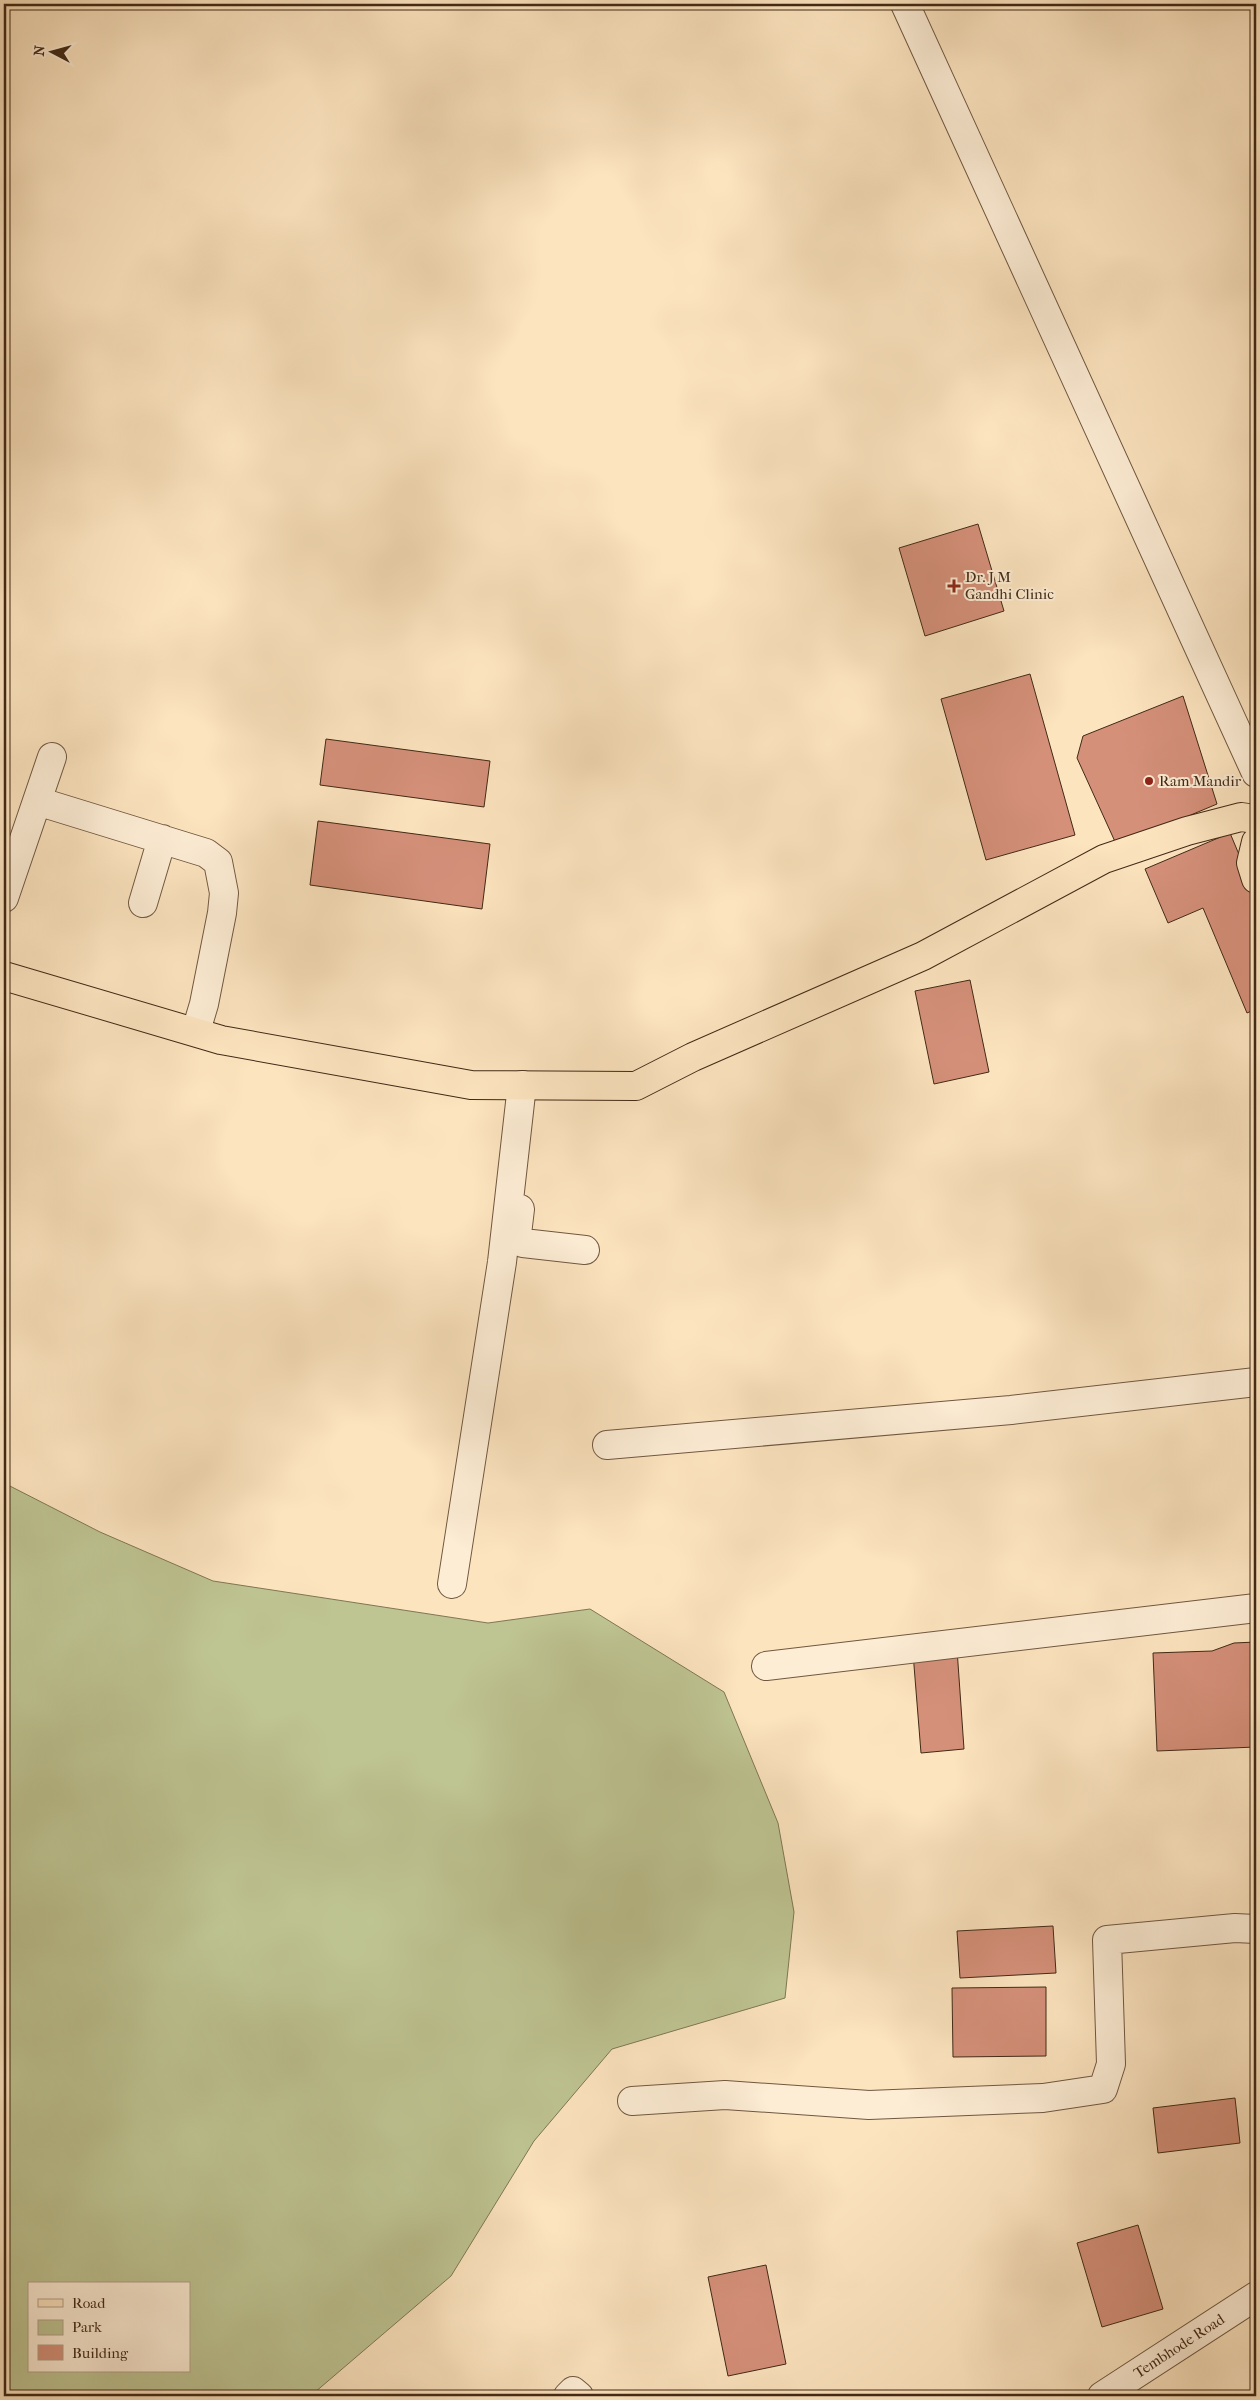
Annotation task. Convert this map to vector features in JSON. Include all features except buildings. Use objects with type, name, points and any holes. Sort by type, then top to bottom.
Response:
[{"type":"main road","points":[[4,976],[196,1031],[221,1040],[471,1085],[636,1086],[693,1057],[923,956],[1104,859],[1187,831],[1241,817],[1256,819]]},
{"type":"main road","points":[[1256,842],[1251,863],[1256,879]]},
{"type":"street","points":[[905,4],[1256,773]]},
{"type":"street","points":[[4,898],[52,757]]},
{"type":"street","points":[[37,801],[206,853],[218,862],[224,893],[222,913],[204,1004],[196,1031]]},
{"type":"street","points":[[143,903],[162,839]]},
{"type":"street","points":[[528,1086],[517,1234],[524,1242],[586,1250]]},
{"type":"street","points":[[452,1584],[528,1086]]},
{"type":"street","points":[[607,1445],[1011,1410],[1256,1382]]},
{"type":"street","points":[[766,1666],[1256,1608]]},
{"type":"street","points":[[632,2101],[725,2095],[869,2105],[1043,2098],[1103,2089],[1112,2064],[1107,1940],[1256,1928]]},
{"type":"street","name":"Tembhode Road","points":[[1102,2396],[1256,2296]]},
{"type":"street","points":[[568,2396],[573,2391],[579,2396]]},
{"type":"green space","points":[[4,1483],[100,1532],[213,1581],[488,1623],[590,1609],[724,1692],[778,1823],[794,1912],[785,1998],[612,2049],[534,2141],[451,2276],[314,2393],[313,2396],[4,2396]]},
{"type":"place","name":"Dr. J M Gandhi Clinic","points":[[954,586]]},
{"type":"place","name":"Ram Mandir","points":[[1149,781]]}]
